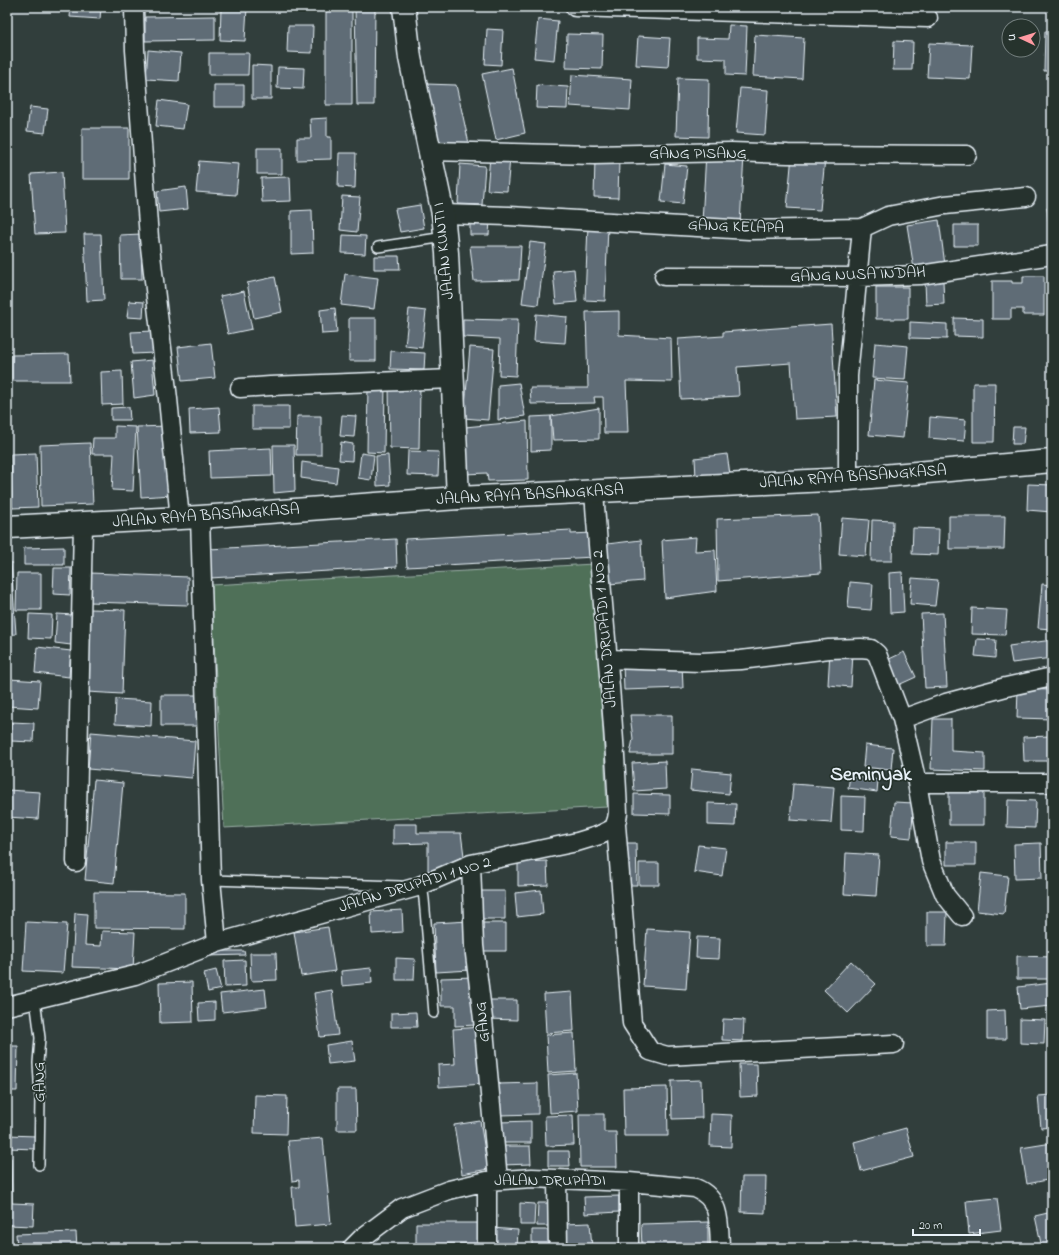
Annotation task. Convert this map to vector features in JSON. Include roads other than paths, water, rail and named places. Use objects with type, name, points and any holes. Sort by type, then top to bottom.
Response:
[{"type":"main road","name":"JALAN KUNTI I","points":[[404,7],[410,58],[442,214],[445,237],[458,498]]},
{"type":"main road","name":"JALAN RAYA BASANGKASA","points":[[7,527],[190,518],[458,498],[848,479],[1052,462]]},
{"type":"street","points":[[134,7],[135,50],[148,238],[168,399],[190,518],[211,880],[217,943]]},
{"type":"street","points":[[575,7],[928,18]]},
{"type":"street","name":"GANG PISANG","points":[[429,151],[594,155],[731,152],[788,154],[967,155]]},
{"type":"street","name":"GANG KELAPA","points":[[442,214],[509,216],[749,230],[862,228],[888,216],[945,205],[1026,197]]},
{"type":"street","points":[[848,479],[848,376],[862,228]]},
{"type":"street","name":"GANG NUSA INDAH","points":[[664,276],[858,277],[920,275],[1052,255]]},
{"type":"street","points":[[240,388],[453,378]]},
{"type":"street","name":"JALAN DRUPADI 1 NO 2","points":[[7,1006],[135,975],[217,943],[420,886],[471,864],[577,842],[611,830],[616,825],[618,813],[616,755],[600,580],[594,491]]},
{"type":"street","points":[[76,862],[83,524]]},
{"type":"street","points":[[608,659],[701,662],[734,661],[829,649],[871,649],[877,654],[881,661],[902,719],[917,783],[931,861],[945,895],[962,916]]},
{"type":"street","points":[[902,719],[946,703],[1006,687],[1052,677]]},
{"type":"street","points":[[917,783],[1047,784]]},
{"type":"street","points":[[616,825],[632,1023],[650,1051],[667,1056],[894,1044]]},
{"type":"street","name":"GANG","points":[[471,864],[474,946],[483,1019],[492,1181],[488,1248]]},
{"type":"street","name":"JALAN DRUPADI","points":[[352,1248],[362,1238],[402,1208],[449,1190],[492,1181],[532,1178],[629,1182],[695,1188],[703,1191],[709,1197],[718,1214],[720,1248]]},
{"type":"street","points":[[557,1180],[558,1248]]},
{"type":"street","points":[[629,1182],[629,1248]]},
{"type":"lane","points":[[378,248],[445,237]]},
{"type":"lane","points":[[211,880],[420,886],[424,899],[434,1013]]},
{"type":"lane","name":"GANG","points":[[36,999],[40,1038],[38,1063],[40,1098],[40,1165]]},
{"type":"district","name":"Seminyak","points":[[871,775]]}]
